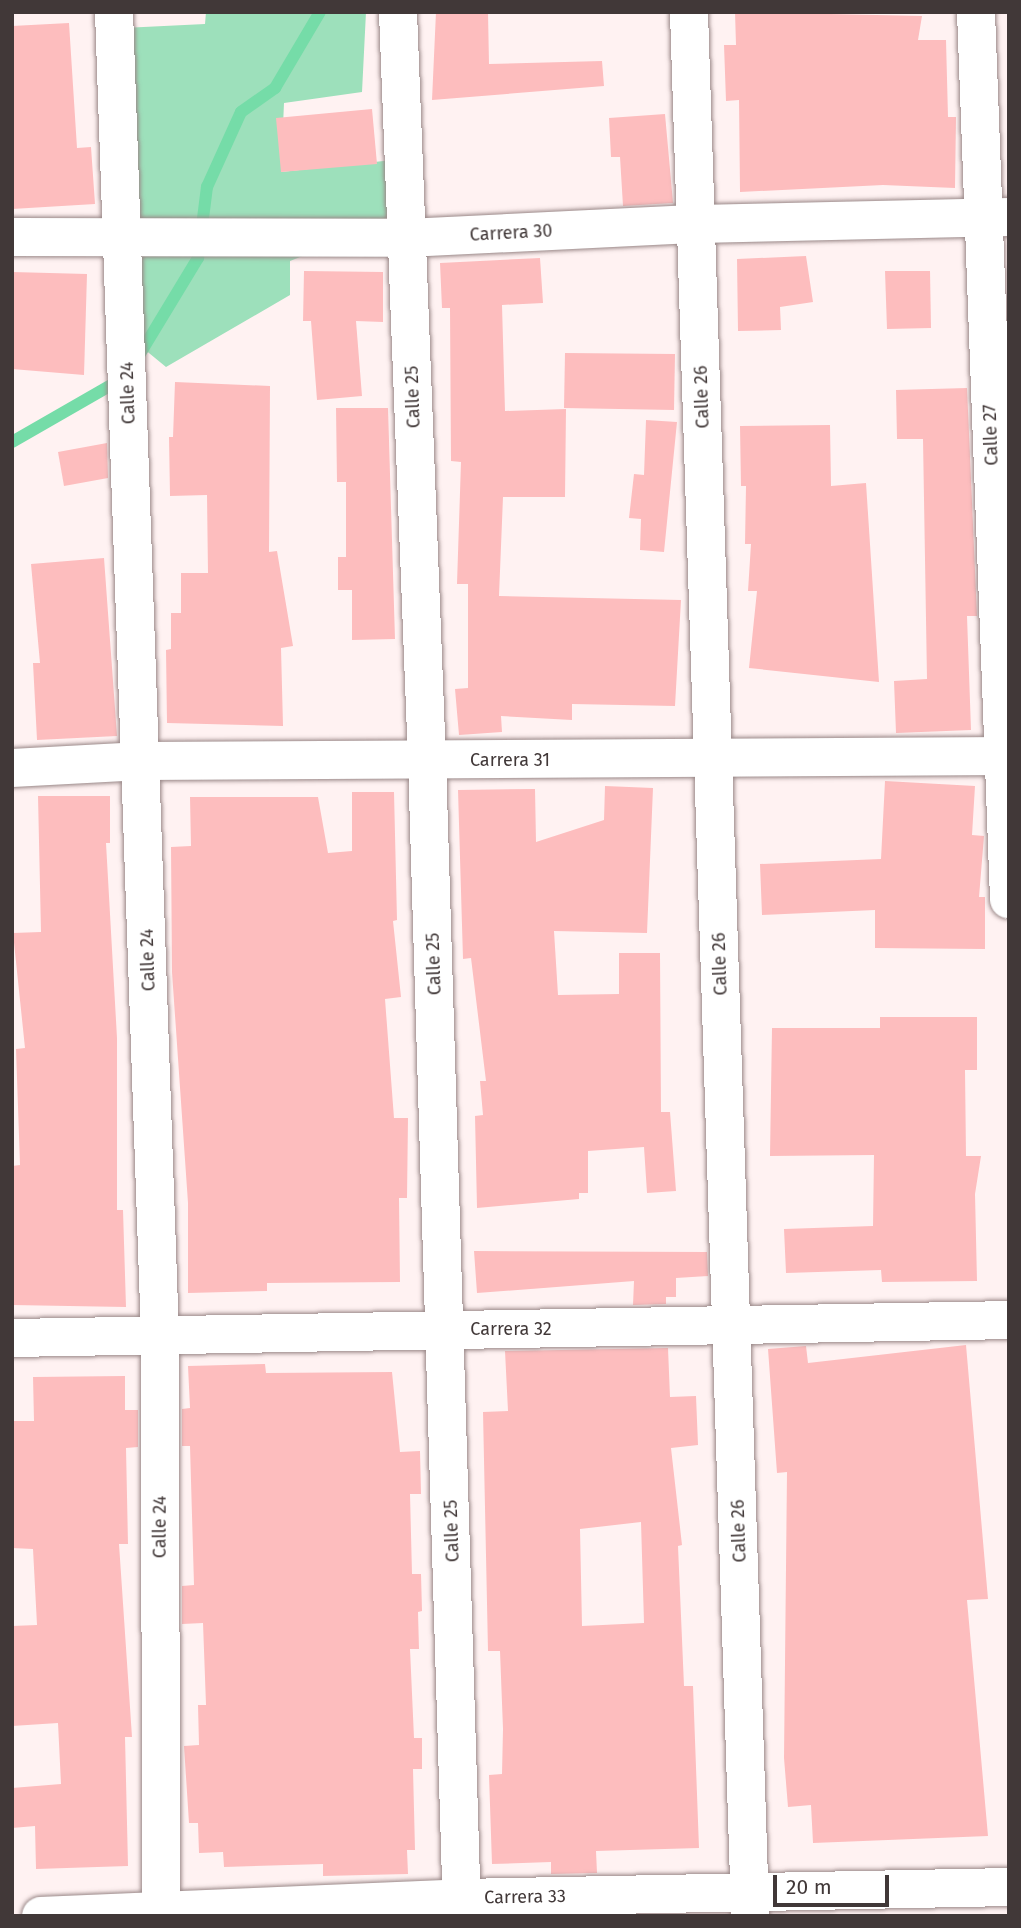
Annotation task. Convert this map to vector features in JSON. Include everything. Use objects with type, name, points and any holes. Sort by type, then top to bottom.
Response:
[{"type":"street","name":"Calle 24","points":[[114,12],[160,1336],[161,1908]]},
{"type":"street","name":"Calle 25","points":[[398,12],[427,761],[462,1907]]},
{"type":"street","name":"Calle 26","points":[[689,12],[698,224],[712,759],[734,1328],[749,1904]]},
{"type":"street","name":"Calle 27","points":[[976,12],[996,217],[1009,900]]},
{"type":"street","name":"Carrera 30","points":[[12,237],[122,235],[407,238],[698,224],[996,217]]},
{"type":"street","name":"Carrera 31","points":[[12,768],[142,761],[1005,756]]},
{"type":"street","name":"Carrera 32","points":[[12,1338],[734,1328],[1009,1320]]},
{"type":"street","name":"Carrera 33","points":[[41,1916],[161,1908],[749,1904],[1009,1888]]},
{"type":"green space","points":[[206,12],[366,12],[362,92],[284,103],[281,172],[393,160],[396,219],[290,261],[290,295],[166,367],[138,344],[123,28],[205,24]]},
{"type":"building","points":[[436,12],[488,12],[489,64],[602,61],[604,86],[432,100]]},
{"type":"building","points":[[735,12],[922,16],[918,40],[946,40],[948,117],[956,117],[955,188],[883,185],[740,192],[739,100],[726,101],[724,45],[736,45]]},
{"type":"building","points":[[69,23],[77,148],[91,147],[95,204],[12,209],[12,26]]},
{"type":"building","points":[[372,109],[377,164],[281,172],[276,118]]},
{"type":"building","points":[[665,114],[673,203],[623,206],[620,157],[611,157],[609,118]]},
{"type":"building","points":[[806,256],[813,302],[780,307],[781,330],[738,331],[737,259]]},
{"type":"building","points":[[540,258],[543,303],[502,305],[505,411],[566,409],[565,497],[503,497],[499,596],[681,600],[675,706],[572,704],[572,720],[501,716],[502,732],[459,735],[455,689],[468,688],[468,584],[457,584],[461,462],[451,461],[450,308],[442,308],[440,263]]},
{"type":"building","points":[[304,271],[383,272],[383,322],[356,321],[362,396],[317,400],[311,321],[303,321]]},
{"type":"building","points":[[885,271],[930,271],[931,328],[887,329]]},
{"type":"building","points":[[12,272],[87,274],[84,375],[12,369]]},
{"type":"building","points":[[565,353],[675,354],[674,410],[564,408]]},
{"type":"building","points":[[175,382],[270,386],[269,552],[277,551],[293,646],[281,648],[283,726],[167,723],[166,650],[171,649],[171,613],[181,613],[181,573],[208,573],[207,495],[170,496],[169,437],[173,437]]},
{"type":"building","points":[[967,388],[977,616],[967,616],[971,730],[896,733],[894,681],[927,679],[923,439],[897,439],[896,390]]},
{"type":"building","points":[[336,408],[388,408],[395,639],[352,640],[352,590],[338,590],[338,557],[346,557],[346,482],[337,482]]},
{"type":"building","points":[[646,420],[677,422],[664,552],[640,550],[641,519],[629,518],[634,474],[644,475]]},
{"type":"building","points":[[830,425],[831,486],[866,483],[879,682],[749,668],[757,591],[748,591],[751,544],[745,544],[746,486],[741,486],[740,426]]},
{"type":"building","points":[[107,443],[108,478],[64,486],[58,452]]},
{"type":"building","points":[[104,558],[117,736],[37,740],[33,663],[40,663],[31,564]]},
{"type":"building","points":[[885,781],[975,786],[972,835],[984,836],[979,897],[985,897],[985,949],[875,948],[875,910],[762,915],[760,864],[881,859]]},
{"type":"building","points":[[605,786],[653,788],[647,933],[554,931],[558,995],[619,994],[619,953],[660,953],[661,1112],[670,1112],[676,1191],[647,1193],[644,1147],[588,1151],[588,1193],[579,1193],[579,1199],[477,1208],[475,1116],[483,1115],[480,1081],[486,1081],[471,958],[463,959],[458,790],[535,789],[536,842],[604,820]]},
{"type":"building","points":[[352,792],[394,792],[397,920],[393,921],[401,997],[385,999],[394,1118],[408,1118],[407,1198],[399,1198],[400,1282],[267,1283],[267,1291],[188,1293],[188,1203],[172,972],[171,847],[191,846],[190,797],[318,797],[328,853],[352,851]]},
{"type":"building","points":[[38,796],[110,796],[110,843],[106,843],[117,1038],[117,1210],[123,1210],[126,1307],[12,1305],[12,1166],[20,1165],[16,1049],[25,1048],[13,933],[41,932]]},
{"type":"building","points":[[880,1017],[977,1017],[977,1070],[965,1070],[966,1156],[981,1156],[975,1194],[977,1281],[882,1282],[881,1270],[786,1273],[784,1229],[873,1226],[874,1155],[770,1156],[772,1028],[880,1028]]},
{"type":"building","points":[[474,1251],[707,1252],[708,1276],[676,1278],[676,1297],[666,1297],[666,1304],[633,1305],[634,1281],[477,1293]]},
{"type":"building","points":[[966,1345],[988,1599],[967,1600],[988,1836],[813,1843],[811,1805],[788,1807],[784,1758],[787,1472],[777,1473],[768,1349],[806,1346],[808,1363]]},
{"type":"building","points":[[668,1348],[670,1397],[696,1396],[698,1445],[671,1448],[682,1545],[678,1546],[684,1686],[693,1686],[699,1848],[596,1851],[597,1873],[551,1874],[551,1862],[492,1864],[489,1775],[502,1774],[503,1729],[500,1651],[488,1651],[483,1412],[508,1411],[505,1351]],"holes":[[[641,1522],[644,1623],[582,1626],[580,1529]]]},
{"type":"building","points":[[265,1364],[266,1373],[392,1372],[400,1452],[420,1451],[421,1494],[410,1494],[412,1574],[421,1574],[422,1611],[418,1612],[419,1649],[410,1649],[414,1738],[422,1738],[422,1769],[413,1769],[415,1850],[407,1850],[408,1874],[323,1876],[323,1864],[224,1867],[223,1852],[199,1853],[198,1823],[189,1823],[184,1746],[199,1745],[198,1705],[206,1705],[203,1623],[182,1624],[182,1586],[194,1585],[190,1446],[182,1446],[182,1409],[190,1408],[188,1366]]},
{"type":"building","points":[[125,1376],[125,1410],[138,1410],[138,1447],[126,1448],[128,1544],[119,1544],[132,1737],[125,1737],[128,1866],[36,1869],[35,1826],[12,1828],[12,1788],[61,1784],[58,1723],[12,1726],[12,1626],[37,1625],[33,1549],[12,1548],[12,1421],[34,1421],[33,1377]]},
{"type":"waterway","points":[[135,362],[198,258],[207,187],[241,112],[275,88],[320,12]]},
{"type":"waterway","points":[[12,442],[118,381]]}]
